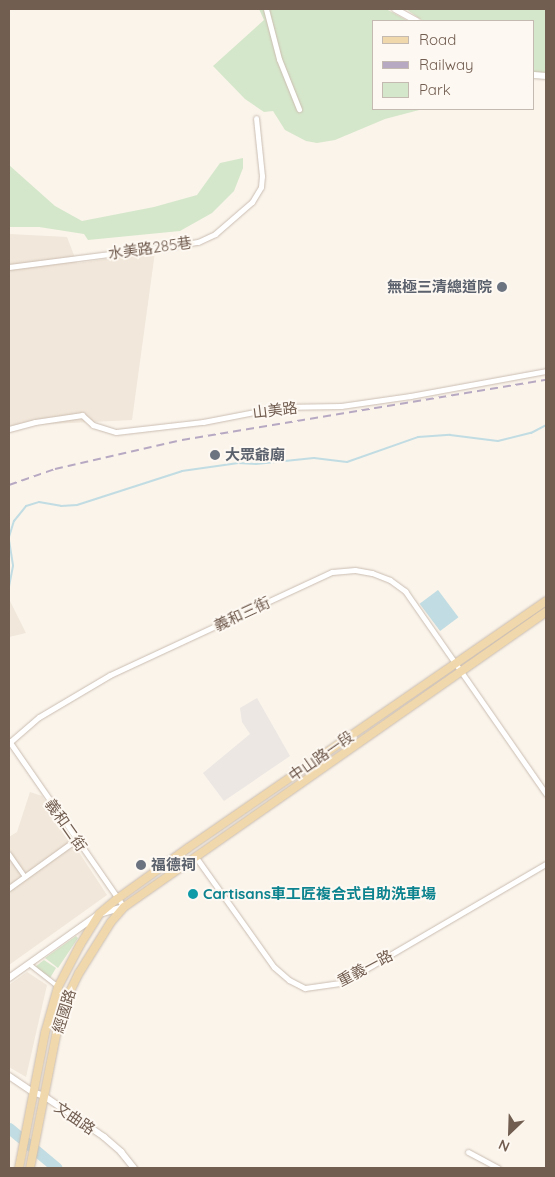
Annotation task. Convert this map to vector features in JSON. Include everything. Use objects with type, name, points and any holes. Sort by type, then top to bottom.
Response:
[{"type":"main road","name":"中山路一段","points":[[98,914],[116,899],[546,601]]},
{"type":"main road","name":"中山路一段","points":[[124,907],[546,612]]},
{"type":"main road","name":"經國路","points":[[30,1168],[62,1010],[68,992],[111,922],[124,907]]},
{"type":"main road","name":"經國路","points":[[18,1168],[45,1033],[58,987],[98,914]]},
{"type":"street","points":[[266,9],[279,60],[299,110]]},
{"type":"street","points":[[395,9],[416,20]]},
{"type":"street","name":"水美路285巷","points":[[9,267],[191,243],[215,234],[247,207],[261,188],[262,176],[256,118]]},
{"type":"street","name":"山美路","points":[[9,429],[35,422],[82,415],[93,425],[116,432],[203,422],[280,407],[341,406],[410,396],[546,371]]},
{"type":"street","name":"義和三街","points":[[9,742],[39,717],[110,675],[332,572],[355,570],[372,573],[390,580],[405,591],[546,794]]},
{"type":"street","name":"義和二街","points":[[9,742],[77,839],[116,899],[124,907]]},
{"type":"street","points":[[9,888],[77,839]]},
{"type":"street","points":[[9,854],[25,877]]},
{"type":"street","name":"重義一路","points":[[195,856],[274,967],[289,980],[305,988],[342,983],[546,864]]},
{"type":"street","name":"中山路一段","points":[[9,978],[98,914],[124,907]]},
{"type":"street","points":[[29,964],[58,987]]},
{"type":"street","name":"文曲路","points":[[9,1076],[33,1092],[44,1096],[104,1138],[121,1152],[134,1168]]},
{"type":"street","points":[[468,1152],[498,1168]]},
{"type":"shaded area","points":[[9,234],[67,237],[77,263],[155,252],[132,420],[9,426]]},
{"type":"shaded area","points":[[9,599],[26,633],[9,637]]},
{"type":"shaded area","points":[[257,698],[290,756],[224,801],[203,773],[250,734],[242,722],[240,708]]},
{"type":"shaded area","points":[[30,792],[42,796],[107,895],[9,965],[9,837],[17,832]]},
{"type":"shaded area","points":[[27,972],[47,985],[26,1077],[9,1067],[9,985]]},
{"type":"green space","points":[[259,9],[386,9],[406,20],[372,20],[372,110],[419,110],[385,119],[335,140],[317,143],[306,141],[285,130],[273,111],[264,112],[245,99],[213,66],[264,20]]},
{"type":"green space","points":[[406,9],[546,9],[546,79],[535,78],[535,20],[422,20]]},
{"type":"green space","points":[[243,158],[243,168],[234,191],[212,213],[180,231],[88,240],[84,234],[39,227],[9,227],[9,165],[55,206],[82,221],[154,207],[197,195],[220,163]]},
{"type":"green space","points":[[76,936],[78,938],[58,968],[45,958]]},
{"type":"green space","points":[[44,960],[56,968],[50,978],[35,967]]},
{"type":"water","points":[[438,590],[458,617],[440,631],[420,604]]},
{"type":"waterway","points":[[9,537],[14,521],[26,506],[39,502],[61,506],[77,505],[182,471],[238,463],[256,464],[314,458],[347,462],[418,437],[450,435],[498,441],[531,433],[546,425]]},
{"type":"waterway","points":[[9,540],[13,566],[9,587]]},
{"type":"waterway","points":[[9,1128],[57,1168]]},
{"type":"railway","points":[[9,485],[55,469],[182,440],[546,380]]},
{"type":"place","name":"無極三清總道院","points":[[502,287]]},
{"type":"place","name":"大眾爺廟","points":[[215,455]]},
{"type":"place","name":"福德祠","points":[[141,865]]},
{"type":"place","name":"Cartisans車工匠複合式自助洗車場","points":[[193,894]]}]
